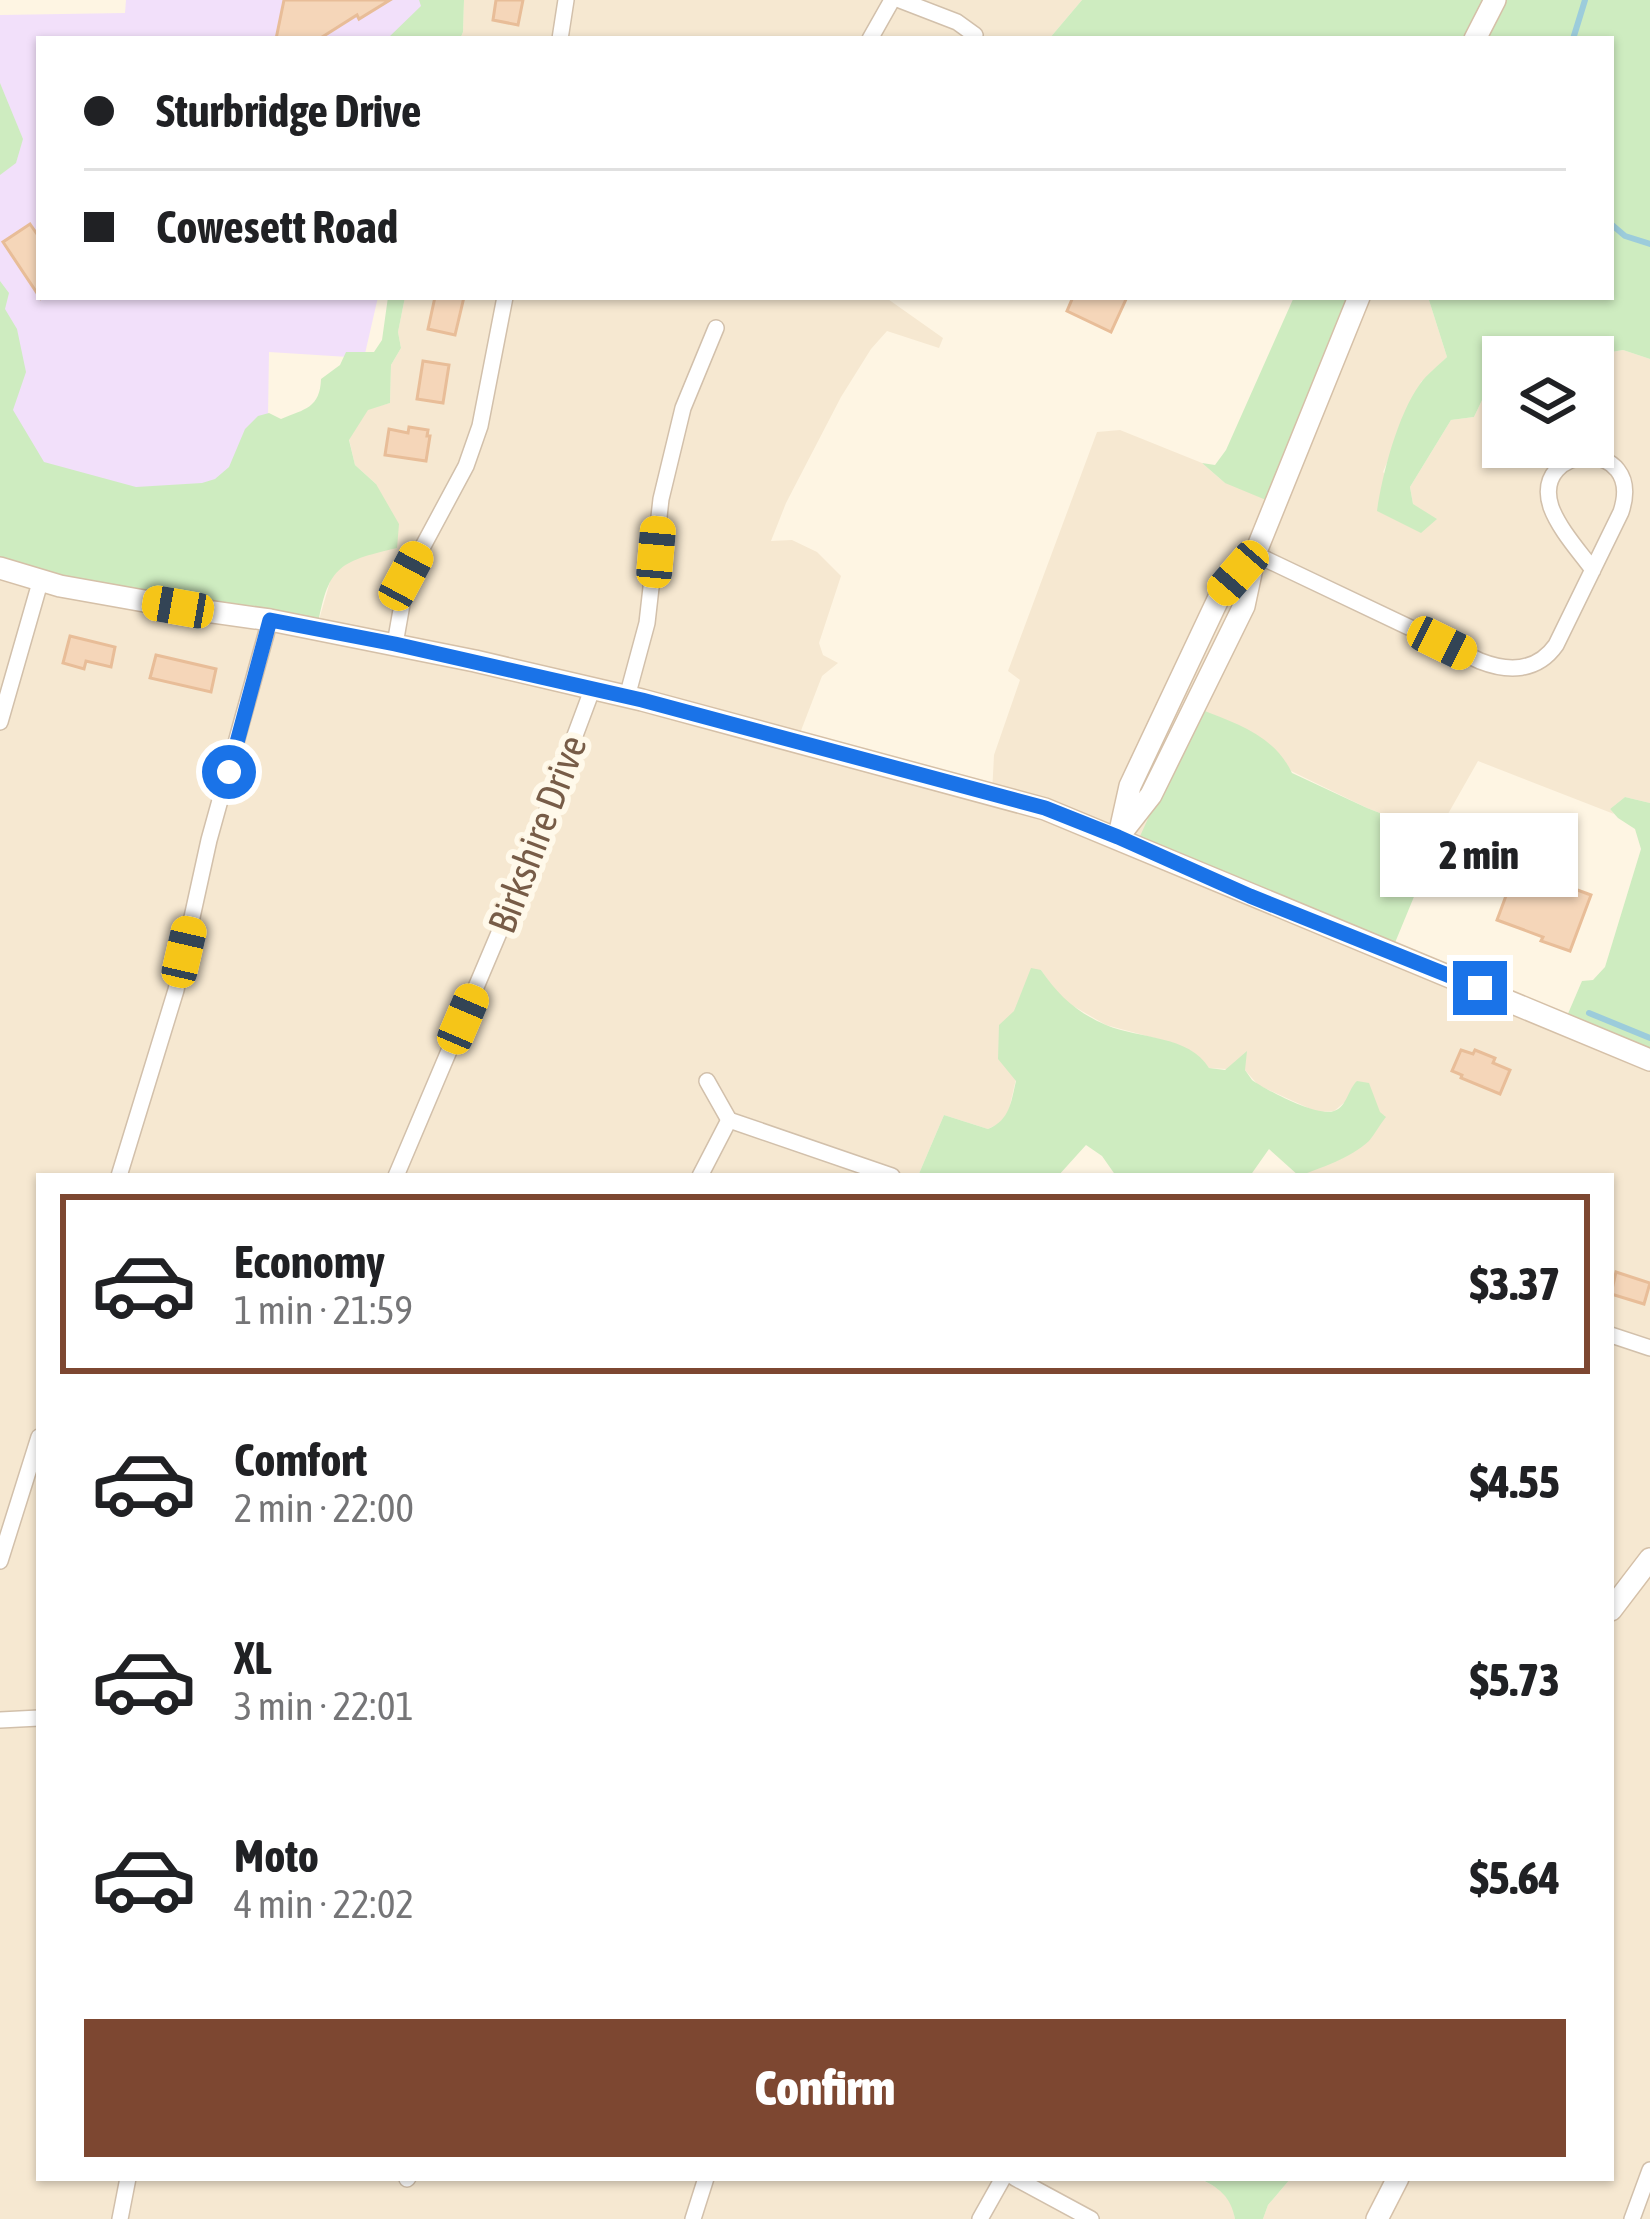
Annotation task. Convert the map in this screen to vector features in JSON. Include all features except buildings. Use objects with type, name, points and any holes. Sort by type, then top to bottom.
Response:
[{"type":"main road","points":[[1477,36],[1496,0]]},
{"type":"main road","points":[[1118,837],[1151,795],[1244,606],[1255,554],[1358,300]]},
{"type":"main road","points":[[0,568],[60,586],[395,644],[627,697],[1045,808],[1650,1060]]},
{"type":"main road","points":[[1614,1606],[1650,1558]]},
{"type":"main road","points":[[1377,2219],[1396,2181]]},
{"type":"street","points":[[560,36],[566,0]]},
{"type":"street","points":[[872,36],[896,0],[957,22],[975,34]]},
{"type":"street","points":[[395,644],[406,576],[466,466],[480,426],[504,300]]},
{"type":"street","points":[[627,697],[647,622],[661,499],[682,408],[716,328]]},
{"type":"street","points":[[1255,554],[1480,661],[1511,668],[1532,666],[1550,654],[1593,570],[1622,512],[1625,488],[1615,467],[1582,456],[1553,476],[1550,502],[1593,570]]},
{"type":"street","points":[[0,722],[41,579]]},
{"type":"street","points":[[120,1173],[176,990],[209,840],[270,620]]},
{"type":"street","name":"Birkshire Drive","points":[[397,1173],[518,888],[592,690]]},
{"type":"street","points":[[707,1081],[729,1120],[883,1173]]},
{"type":"street","points":[[702,1173],[729,1120]]},
{"type":"street","points":[[1614,1336],[1650,1348]]},
{"type":"street","points":[[0,1561],[36,1447]]},
{"type":"street","points":[[0,1720],[36,1718]]},
{"type":"street","points":[[1632,2219],[1650,2170]]},
{"type":"street","points":[[120,2219],[127,2181]]},
{"type":"street","points":[[693,2219],[705,2181]]},
{"type":"street","points":[[980,2219],[1001,2181]]},
{"type":"street","points":[[1021,2181],[1091,2219]]},
{"type":"shaded area","points":[[126,0],[442,0],[434,36],[36,36],[36,300],[377,300],[364,358],[269,352],[267,481],[165,500],[23,471],[0,406],[0,15],[125,13]]},
{"type":"shaded area","points":[[464,0],[1082,0],[1052,36],[461,36]]},
{"type":"shaded area","points":[[404,300],[889,300],[943,338],[939,348],[887,331],[871,349],[841,397],[771,541],[792,540],[817,552],[841,576],[819,643],[823,655],[838,663],[822,676],[797,741],[992,794],[994,755],[1020,680],[1008,671],[1097,432],[1120,430],[1202,463],[1225,483],[1363,300],[1429,300],[1447,357],[1421,382],[1383,472],[1413,504],[1410,487],[1451,420],[1474,417],[1482,400],[1482,468],[1614,468],[1614,352],[1650,359],[1650,803],[1625,797],[1610,809],[1614,814],[1478,761],[1436,835],[1289,770],[1136,845],[1650,1063],[1650,2219],[1263,2219],[1268,2205],[1288,2181],[1614,2181],[1614,1173],[1307,1173],[1345,1157],[1385,1116],[1345,1102],[1334,1111],[1317,1112],[1258,1085],[1245,1070],[1209,1068],[1173,1043],[1106,1025],[1061,999],[1041,970],[1008,1114],[988,1129],[944,1115],[919,1173],[36,1173],[36,2181],[1204,2181],[1220,2189],[1232,2204],[1235,2219],[0,2219],[0,568],[316,630],[332,575],[354,558],[376,484],[355,465],[349,439],[368,409],[390,403],[391,365],[401,348],[398,332]]},
{"type":"green space","points":[[419,0],[464,0],[461,36],[390,36],[421,6]]},
{"type":"green space","points":[[1082,0],[1650,0],[1650,359],[1614,352],[1614,336],[1482,336],[1482,400],[1474,417],[1451,420],[1410,487],[1413,504],[1437,519],[1421,533],[1377,511],[1405,411],[1423,380],[1447,357],[1429,300],[1614,300],[1614,36],[1052,36]]},
{"type":"green space","points":[[0,83],[23,139],[16,163],[0,175]]},
{"type":"green space","points":[[0,281],[9,293],[5,309],[17,329],[26,372],[13,410],[44,462],[136,487],[215,479],[229,467],[245,429],[258,416],[269,413],[281,419],[304,410],[318,396],[321,379],[340,365],[346,352],[374,352],[382,340],[388,300],[404,300],[398,332],[401,348],[391,365],[390,403],[368,410],[349,440],[355,465],[376,484],[399,524],[397,548],[348,563],[339,571],[326,593],[317,630],[0,568]]},
{"type":"green space","points":[[1293,300],[1364,300],[1266,500],[1225,483],[1202,463],[1215,465]]},
{"type":"green space","points":[[1200,709],[1265,740],[1292,773],[1439,836],[1392,950],[1136,845]]},
{"type":"green space","points":[[1625,797],[1650,803],[1650,1063],[1564,1023],[1582,981],[1593,980],[1605,967],[1641,849],[1635,829],[1610,809]]},
{"type":"green space","points":[[1031,968],[1041,970],[1062,995],[1106,1025],[1189,1049],[1209,1068],[1225,1070],[1247,1051],[1245,1070],[1252,1080],[1326,1112],[1342,1106],[1357,1081],[1369,1083],[1386,1117],[1362,1147],[1307,1173],[1296,1173],[1269,1149],[1252,1173],[1114,1173],[1086,1145],[1061,1173],[919,1173],[944,1115],[988,1129],[1005,1115],[1016,1081],[998,1059],[999,1025],[1014,1011]]},
{"type":"green space","points":[[1204,2181],[1288,2181],[1268,2205],[1263,2219],[1235,2219],[1223,2194]]},
{"type":"waterway","points":[[1574,36],[1585,0]]},
{"type":"waterway","points":[[1614,227],[1625,236],[1650,244]]},
{"type":"waterway","points":[[1589,1013],[1650,1038]]},
{"type":"route","points":[[229,772],[270,620],[642,700],[1045,808],[1480,988]]}]
